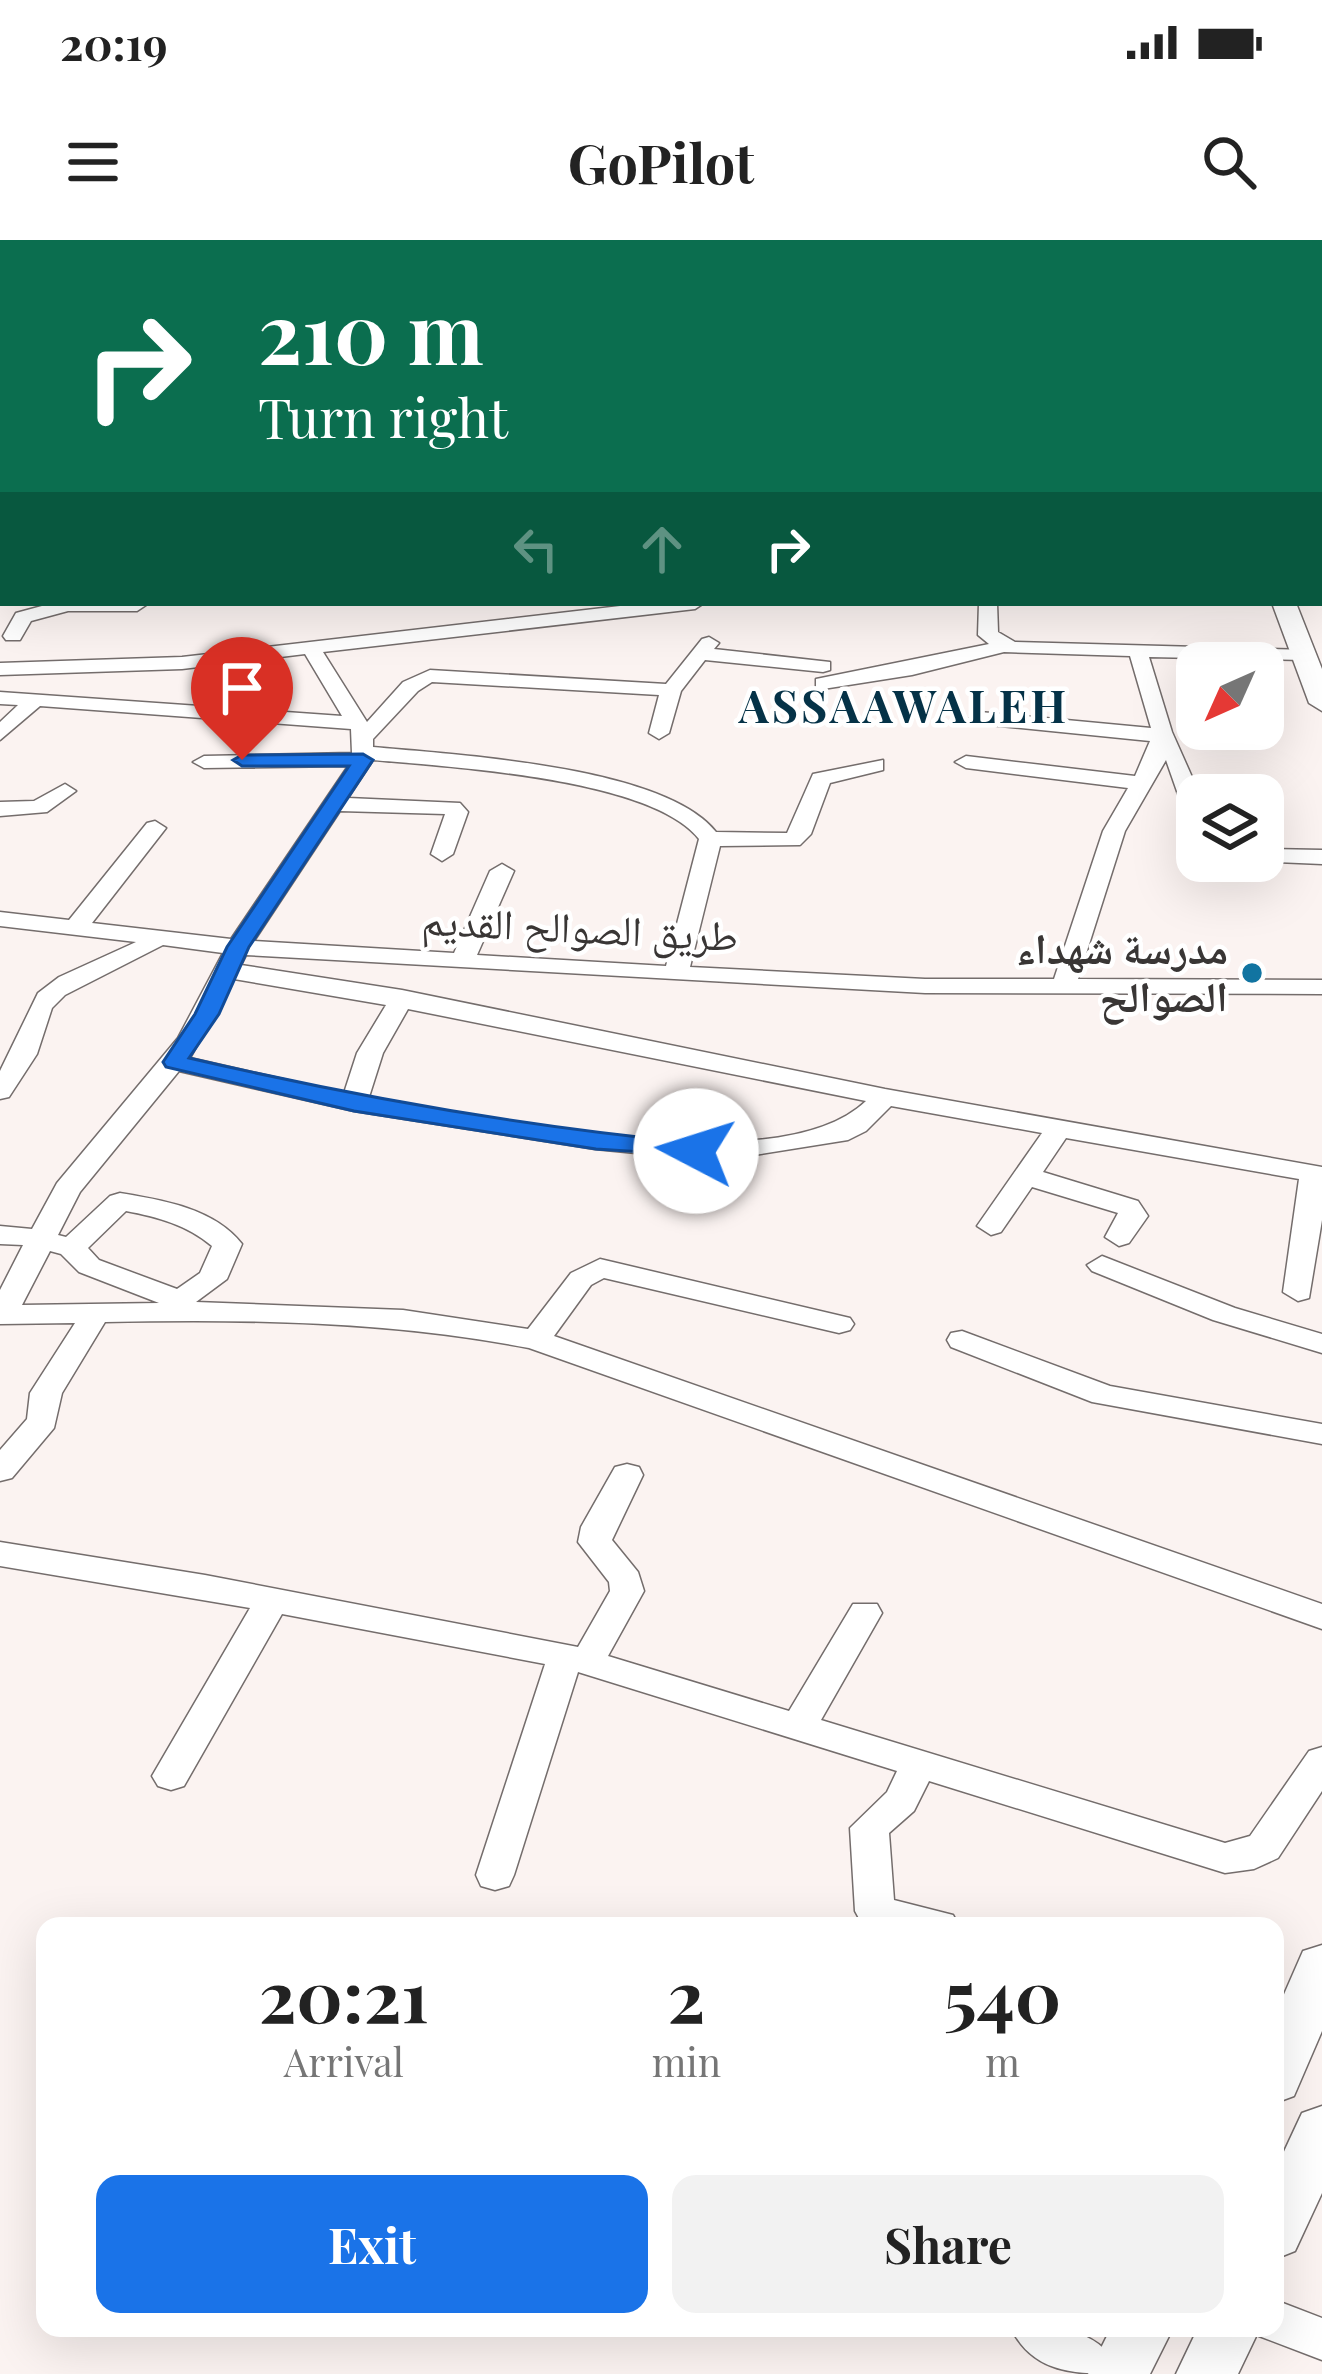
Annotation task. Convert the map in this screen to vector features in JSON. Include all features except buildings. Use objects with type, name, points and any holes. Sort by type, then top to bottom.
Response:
[{"type":"main road","points":[[1289,607],[1322,631]]},
{"type":"main road","points":[[1289,607],[1322,703]]},
{"type":"main road","points":[[1284,2051],[1322,1966]]},
{"type":"main road","points":[[1284,2213],[1322,2130]]},
{"type":"main road","points":[[1118,2374],[1138,2337]]},
{"type":"main road","points":[[1206,2374],[1225,2337]]},
{"type":"street","points":[[13,636],[23,617],[45,608],[92,606]]},
{"type":"street","points":[[119,628],[136,606]]},
{"type":"street","points":[[988,606],[988,634],[1004,646]]},
{"type":"street","points":[[0,669],[132,667],[311,648],[599,607]]},
{"type":"street","points":[[659,734],[671,690],[705,648],[823,674],[912,669],[1004,646],[1304,654]]},
{"type":"street","points":[[311,648],[362,743]]},
{"type":"street","points":[[1138,652],[1164,736],[1182,774]]},
{"type":"street","points":[[671,690],[423,677],[362,743],[334,804],[233,958],[207,1014],[175,1062],[67,1189],[1,1315],[94,1314],[175,1306],[423,1319],[536,1340],[1322,1617]]},
{"type":"street","points":[[0,698],[217,710],[362,743],[578,780],[678,808],[705,825],[710,838],[676,974]]},
{"type":"street","points":[[0,734],[33,703]]},
{"type":"street","points":[[980,718],[1164,736]]},
{"type":"street","points":[[1063,988],[1114,831],[1144,784],[1164,736]]},
{"type":"street","points":[[204,762],[362,743]]},
{"type":"street","points":[[966,762],[1144,784]]},
{"type":"street","points":[[710,838],[792,841],[800,834],[820,779],[875,765]]},
{"type":"street","points":[[0,809],[46,805],[65,791]]},
{"type":"street","points":[[334,804],[452,808],[457,812],[442,854]]},
{"type":"street","points":[[75,928],[155,828]]},
{"type":"street","points":[[1284,856],[1322,857]]},
{"type":"street","points":[[463,960],[502,871]]},
{"type":"street","points":[[0,919],[156,939],[402,998],[885,1096],[1318,1174],[1298,1292]]},
{"type":"street","points":[[0,1091],[29,1042],[17,1026],[56,990],[126,960],[156,939]]},
{"type":"street","name":"طريق الصوالح القديم","points":[[233,958],[463,960],[925,986],[1322,990]]},
{"type":"street","points":[[354,1103],[370,1053],[402,998]]},
{"type":"street","points":[[175,1062],[354,1103],[596,1141],[717,1153],[838,1134],[856,1125],[885,1096]]},
{"type":"street","points":[[991,1226],[1060,1127]]},
{"type":"street","points":[[1027,1177],[1128,1207],[1134,1216],[1119,1237]]},
{"type":"street","points":[[71,1248],[120,1202],[212,1229],[227,1244],[224,1263],[175,1306]]},
{"type":"street","points":[[0,1235],[39,1238],[71,1248],[89,1266],[175,1306]]},
{"type":"street","points":[[1102,1265],[1224,1314],[1322,1344]]},
{"type":"street","points":[[536,1340],[581,1280],[600,1268],[839,1324]]},
{"type":"street","points":[[0,1470],[43,1421],[46,1393],[94,1314]]},
{"type":"street","points":[[962,1340],[1103,1396],[1322,1434]]},
{"type":"street","points":[[495,1875],[550,1695],[627,1591],[626,1580],[595,1542],[598,1527],[627,1474]]},
{"type":"street","points":[[0,1554],[577,1659],[1225,1858],[1254,1854],[1264,1847],[1322,1761]]},
{"type":"street","points":[[171,1776],[272,1600]]},
{"type":"street","points":[[799,1726],[865,1613]]},
{"type":"street","points":[[871,1917],[869,1828],[901,1802],[920,1761]]},
{"type":"street","points":[[1284,2324],[1322,2339]]},
{"type":"street","points":[[1047,2337],[1098,2374]]},
{"type":"place","name":"مدرسة شهداء الصوالح","points":[[1252,973]]},
{"type":"district","name":"ASSAAWALEH","points":[[904,707]]},
{"type":"route","points":[[242,760],[363,760],[238,947],[207,1014],[175,1062],[354,1103],[596,1141],[696,1151]]}]
